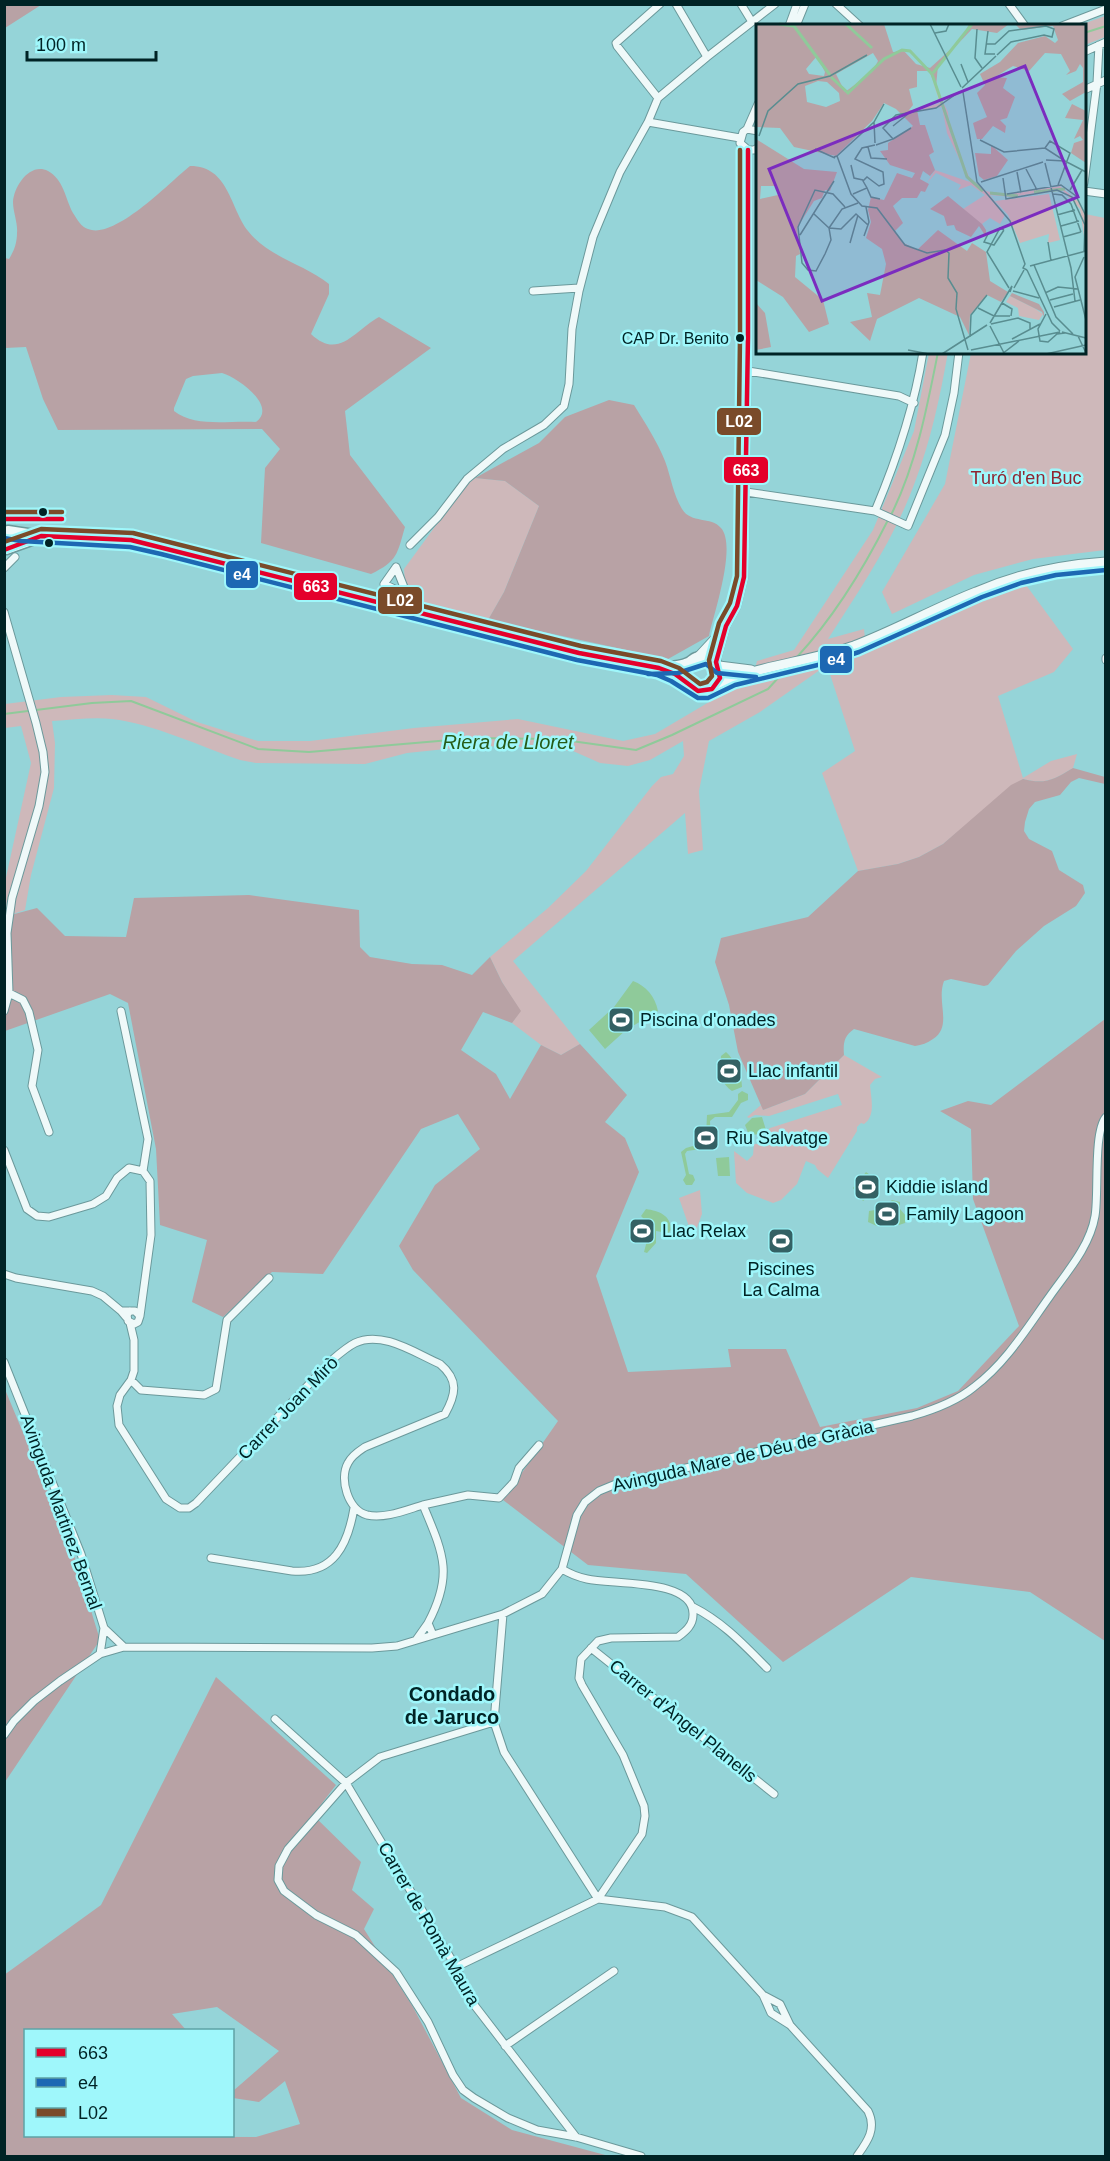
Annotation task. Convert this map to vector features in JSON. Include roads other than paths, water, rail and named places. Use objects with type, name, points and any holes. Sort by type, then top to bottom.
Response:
[{"type":"main road","points":[[5,549],[9,538],[6,528],[41,536],[131,540],[579,653],[659,668],[687,681],[698,691],[705,691],[717,684],[756,670],[824,656],[857,645],[979,590],[1019,576],[1054,568],[1106,562]]},
{"type":"main road","points":[[5,549],[41,536]]},
{"type":"main road","points":[[659,668],[707,657],[717,664],[756,670]]},
{"type":"main road","points":[[687,681],[686,669],[693,660]]},
{"type":"main road","points":[[717,664],[720,672],[717,684]]},
{"type":"street","points":[[658,98],[616,43],[660,4]]},
{"type":"street","points":[[676,4],[707,57]]},
{"type":"street","points":[[741,4],[752,22]]},
{"type":"street","points":[[410,545],[438,517],[467,479],[503,449],[544,425],[564,406],[569,384],[572,329],[579,288],[600,218],[620,172],[648,122],[658,98],[775,4]]},
{"type":"street","points":[[790,24],[797,4]]},
{"type":"street","points":[[797,24],[805,4]]},
{"type":"street","points":[[836,4],[858,24]]},
{"type":"street","points":[[1009,4],[1024,24]]},
{"type":"street","points":[[1066,24],[1097,8],[1106,9]]},
{"type":"street","points":[[1086,51],[1102,44]]},
{"type":"street","points":[[1086,168],[1102,44]]},
{"type":"street","points":[[1086,89],[1106,80]]},
{"type":"street","points":[[740,138],[747,129],[756,109]]},
{"type":"street","points":[[648,122],[740,138]]},
{"type":"street","points":[[747,129],[756,128]]},
{"type":"street","points":[[740,138],[742,146],[748,150],[756,149]]},
{"type":"street","points":[[693,660],[726,626],[737,606],[744,577],[749,296],[748,150]]},
{"type":"street","points":[[1086,191],[1106,194]]},
{"type":"street","points":[[533,291],[579,288]]},
{"type":"street","points":[[749,296],[756,295]]},
{"type":"street","points":[[877,512],[914,403],[923,354]]},
{"type":"street","points":[[746,492],[877,512],[908,526],[945,435],[959,354]]},
{"type":"street","points":[[748,370],[899,396],[914,403]]},
{"type":"street","points":[[4,568],[15,557]]},
{"type":"street","points":[[407,596],[384,584],[396,567],[413,610]]},
{"type":"street","points":[[4,612],[36,723],[45,772],[39,806],[12,898],[7,933],[9,993],[4,1011]]},
{"type":"street","points":[[717,664],[726,626]]},
{"type":"street","points":[[9,993],[23,1000],[29,1012],[38,1050],[32,1086],[49,1132]]},
{"type":"street","points":[[4,1150],[27,1209],[37,1216],[49,1217],[93,1204],[106,1196],[117,1178],[129,1168],[143,1171],[148,1139],[121,1011]]},
{"type":"street","name":"Avinguda Mare de Déu de Gràcia","points":[[4,1735],[34,1701],[100,1654],[124,1647],[372,1648],[397,1646],[503,1614],[542,1594],[562,1569],[577,1515],[585,1502],[599,1491],[616,1484],[912,1416],[926,1412],[972,1389],[1005,1357],[1086,1242],[1095,1218],[1101,1123],[1106,1117]]},
{"type":"street","name":"Carrer Joan Mirò","points":[[143,1171],[150,1181],[151,1235],[142,1302],[131,1316],[134,1371],[131,1380],[120,1395],[117,1406],[119,1425],[166,1499],[180,1508],[189,1508],[332,1360],[355,1343],[368,1339],[383,1339],[440,1364],[453,1378],[454,1390],[445,1414],[365,1447],[347,1463],[344,1473],[354,1508]]},
{"type":"street","points":[[4,1274],[92,1291],[104,1296],[131,1316]]},
{"type":"street","points":[[131,1380],[141,1390],[185,1395],[204,1395],[216,1389],[227,1320],[269,1278]]},
{"type":"street","name":"Avinguda Martinez Bernal","points":[[4,1362],[81,1554],[104,1628],[100,1654]]},
{"type":"street","points":[[212,1558],[292,1571],[317,1569],[330,1563],[341,1547],[351,1529],[354,1508],[363,1514],[383,1515],[468,1495],[499,1498],[514,1482],[524,1460],[539,1445]]},
{"type":"street","points":[[416,1640],[438,1604],[445,1580],[442,1558],[423,1505]]},
{"type":"street","points":[[562,1569],[588,1580],[660,1587],[687,1598],[693,1607],[711,1616],[767,1668]]},
{"type":"street","points":[[456,1967],[598,1899],[642,1834],[644,1806],[622,1755],[579,1678],[581,1659],[598,1641],[611,1638],[678,1636],[686,1631],[693,1621],[693,1607]]},
{"type":"street","points":[[503,1614],[494,1722],[504,1752],[598,1899]]},
{"type":"street","points":[[428,1623],[433,1635]]},
{"type":"street","name":"Avinguda Martinez Bernal","points":[[104,1628],[124,1647]]},
{"type":"street","name":"Carrer d'Àngel Planells","points":[[591,1648],[774,1794]]},
{"type":"street","name":"Carrer de Romà Maura","points":[[275,1719],[346,1783],[456,1967],[475,2006],[576,2137]]},
{"type":"street","points":[[494,1722],[380,1757],[346,1783],[288,1849],[279,1866],[278,1880],[284,1892],[316,1915],[356,1935],[396,1972],[428,2022],[453,2075],[463,2090],[508,2118],[537,2130],[576,2137],[641,2157]]},
{"type":"street","points":[[598,1899],[665,1906],[692,1917],[763,1995],[771,2013],[790,2025],[868,2111],[872,2118],[872,2129],[869,2139],[857,2157]]},
{"type":"street","points":[[505,2046],[614,1971]]},
{"type":"street","points":[[763,1995],[780,2004],[790,2025]]},
{"type":"waterway","name":"Riera de Lloret","points":[[1086,32],[1106,26]]},
{"type":"waterway","name":"Riera de Lloret","points":[[891,515],[914,456],[938,354]]},
{"type":"waterway","name":"Riera de Lloret","points":[[797,657],[824,625],[847,592],[888,520]]},
{"type":"waterway","name":"Riera de Lloret","points":[[4,714],[92,703],[131,701],[258,749],[309,752],[474,738],[557,739],[636,750],[768,689],[789,666]]},
{"type":"place","name":"CAP Dr. Benito","points":[[740,338]]},
{"type":"place","name":"Piscina d'onades","points":[[621,1020]]},
{"type":"place","name":"Llac infantil","points":[[729,1071]]},
{"type":"place","name":"Riu Salvatge","points":[[706,1138]]},
{"type":"place","name":"Kiddie island","points":[[867,1187]]},
{"type":"place","name":"Family Lagoon","points":[[887,1214]]},
{"type":"place","name":"Llac Relax","points":[[642,1231]]},
{"type":"place","name":"Piscines La Calma","points":[[781,1241]]},
{"type":"district","name":"Condado de Jaruco","points":[[452,1706]]},
{"type":"park label","name":"Turó d'en Buc","points":[[1026,478]]}]
